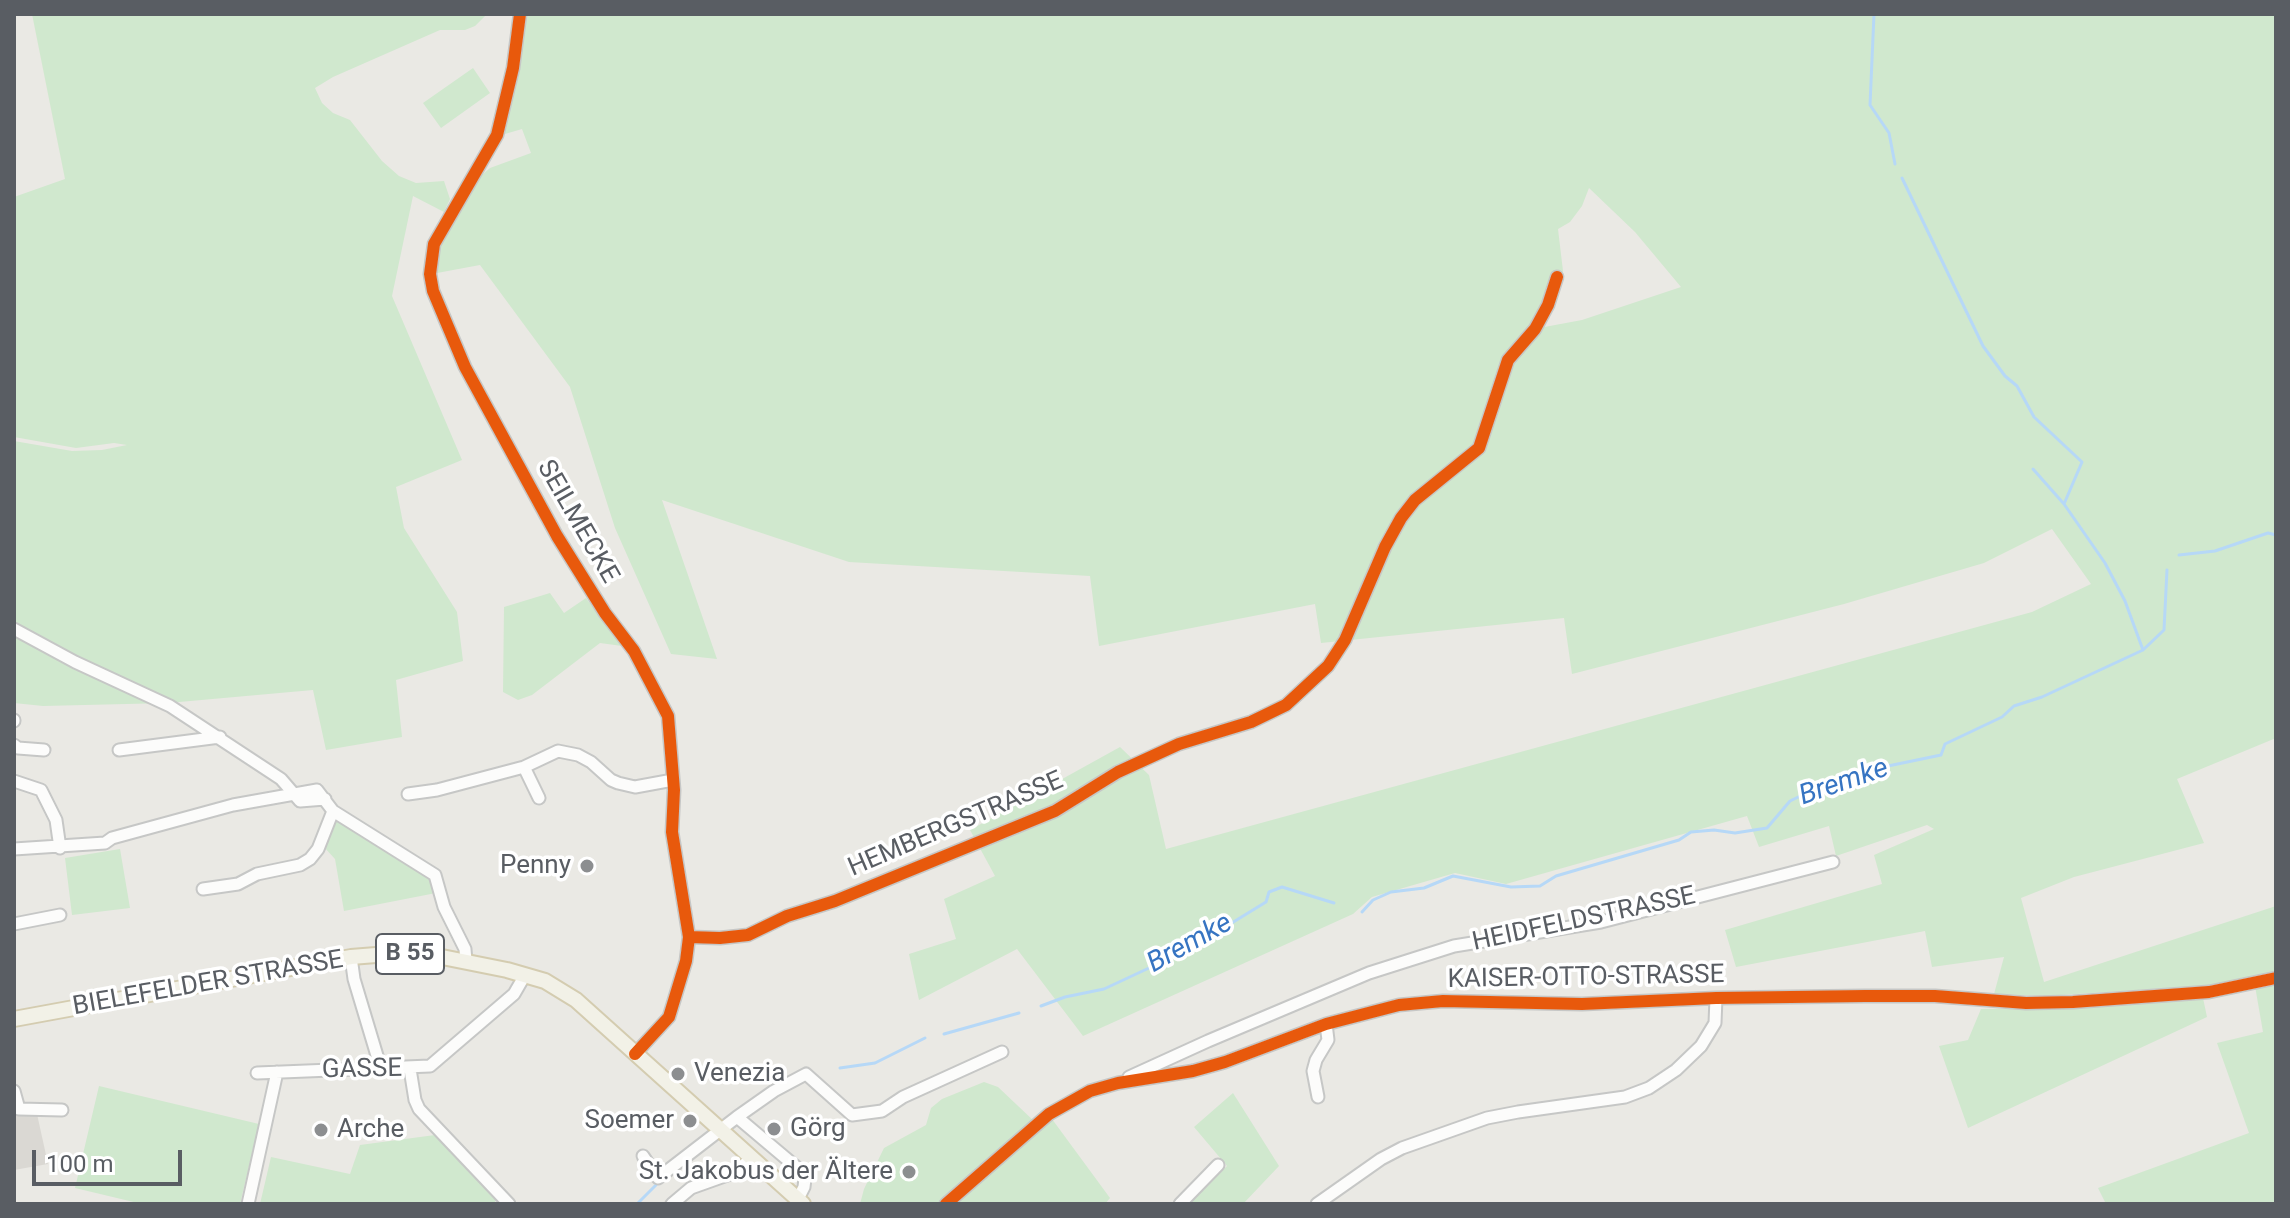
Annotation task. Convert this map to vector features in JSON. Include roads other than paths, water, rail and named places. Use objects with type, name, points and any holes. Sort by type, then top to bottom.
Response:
[{"type":"main road","name":"BIELEFELDER STRASSE","points":[[14,1019],[351,957],[401,953],[466,961],[525,975],[557,987],[576,1000],[800,1202]]},
{"type":"street","name":"SEILMECKE","points":[[520,14],[513,68],[497,135],[434,244],[430,274],[433,291],[465,367],[557,536],[605,613],[634,651],[668,716],[673,780],[672,832],[689,937],[686,961],[669,1017],[635,1054]]},
{"type":"street","name":"HEMBERGSTRASSE","points":[[689,937],[748,935],[787,916],[835,901],[1055,811],[1118,772],[1179,744],[1251,722],[1286,705],[1328,666],[1345,640],[1385,547],[1401,518],[1415,500],[1479,448],[1508,360],[1535,329],[1557,277]]},
{"type":"street","points":[[14,629],[75,662],[170,706],[281,779],[294,794]]},
{"type":"street","points":[[119,750],[220,737]]},
{"type":"street","points":[[14,745],[44,750]]},
{"type":"street","points":[[408,794],[437,790],[524,767],[558,751],[578,755],[618,783],[635,787],[673,780]]},
{"type":"street","points":[[524,767],[539,798]]},
{"type":"street","points":[[14,781],[41,790],[56,820],[60,848]]},
{"type":"street","points":[[14,849],[105,843],[112,838],[233,805],[317,790],[333,811],[435,875],[444,907],[465,949],[466,961]]},
{"type":"street","points":[[203,889],[238,884],[257,874],[300,865],[310,859],[318,849],[333,811]]},
{"type":"street","name":"HEIDFELDSTRASSE","points":[[1118,1083],[1369,973],[1454,946],[1601,922],[1833,862]]},
{"type":"street","points":[[14,924],[60,915]]},
{"type":"street","points":[[351,957],[357,990],[381,1069]]},
{"type":"street","name":"GASSE","points":[[257,1073],[426,1068],[514,994],[525,975]]},
{"type":"street","name":"KAISER-OTTO-STRASSE","points":[[946,1204],[1054,1111],[1090,1091],[1118,1083],[1193,1071],[1326,1024],[1399,1005],[1443,1001],[1582,1004],[1716,998],[1935,996],[2026,1003],[2073,1002],[2209,992],[2276,978]]},
{"type":"street","points":[[1317,1204],[1402,1148],[1487,1118],[1625,1097],[1649,1088],[1676,1070],[1701,1046],[1715,1023],[1716,998]]},
{"type":"street","points":[[1318,1097],[1313,1071],[1328,1040],[1326,1024]]},
{"type":"street","points":[[643,1156],[658,1178],[774,1091],[806,1074],[852,1115],[882,1111],[903,1097],[1002,1052]]},
{"type":"street","points":[[410,1069],[419,1109],[509,1204]]},
{"type":"street","points":[[248,1204],[277,1072]]},
{"type":"street","points":[[14,1091],[19,1109],[62,1110]]},
{"type":"street","name":"BIELEFELDER STRASSE","points":[[737,1117],[801,1171],[805,1179],[800,1202]]},
{"type":"street","points":[[672,1204],[686,1193],[733,1173],[752,1158]]},
{"type":"street","points":[[1180,1204],[1218,1165]]},
{"type":"waterway","points":[[1874,14],[1870,105],[1889,133],[1895,164]]},
{"type":"waterway","points":[[1902,178],[1983,346],[2005,376],[2017,386],[2034,417],[2082,462],[2064,504],[2105,563],[2125,601],[2143,650]]},
{"type":"waterway","points":[[2033,469],[2064,504]]},
{"type":"waterway","name":"Bremke","points":[[2179,555],[2215,551],[2268,533],[2276,535]]},
{"type":"waterway","name":"Bremke","points":[[1362,912],[1373,900],[1391,892],[1424,888],[1453,876],[1511,887],[1540,886],[1556,876],[1679,840],[1691,832],[1714,830],[1735,833],[1767,828],[1790,801],[1825,784],[1839,789],[1888,766],[1941,755],[1945,744],[2002,717],[2014,706],[2042,697],[2143,650],[2164,630],[2167,570]]},
{"type":"waterway","name":"Bremke","points":[[1041,1006],[1065,997],[1104,989],[1164,961],[1168,952],[1186,949],[1217,932],[1266,902],[1269,892],[1282,887],[1334,903]]},
{"type":"waterway","name":"Bremke","points":[[944,1034],[1019,1013]]},
{"type":"waterway","name":"Bremke","points":[[840,1068],[875,1063],[925,1038]]},
{"type":"waterway","name":"Bremke","points":[[637,1204],[656,1185]]},
{"type":"place","name":"Penny","points":[[587,866]]},
{"type":"place","name":"Venezia","points":[[678,1074]]},
{"type":"place","name":"Soemer","points":[[690,1121]]},
{"type":"place","name":"Görg","points":[[774,1129]]},
{"type":"place","name":"Arche","points":[[321,1130]]},
{"type":"place","name":"St. Jakobus der Ältere","points":[[909,1172]]}]
